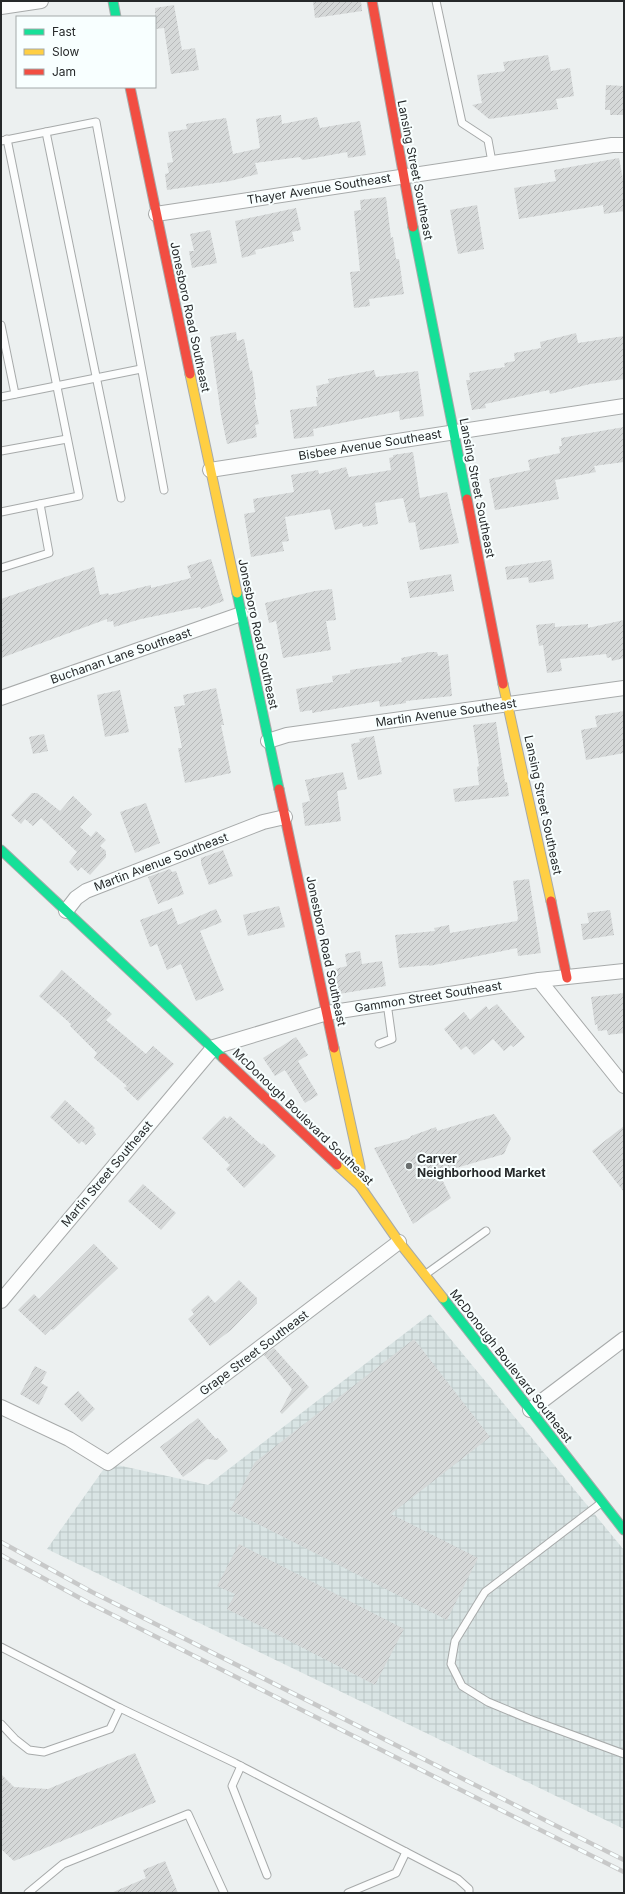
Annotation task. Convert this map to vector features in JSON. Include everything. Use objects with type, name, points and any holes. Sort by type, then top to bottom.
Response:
[{"type":"main road","points":[[113,1],[116,16]]},
{"type":"main road","name":"Lansing Street Southeast","points":[[372,1],[403,176],[501,675],[509,704],[567,978]]},
{"type":"main road","name":"Jonesboro Road Southeast","points":[[130,88],[210,470],[360,1168],[360,1186]]},
{"type":"main road","name":"McDonough Boulevard Southeast","points":[[1,850],[214,1047],[360,1186],[400,1242],[624,1530]]},
{"type":"street","points":[[1,7],[41,1]]},
{"type":"street","name":"Thayer Avenue Southeast","points":[[156,214],[492,162],[612,145],[624,145]]},
{"type":"street","name":"Bisbee Avenue Southeast","points":[[210,470],[624,406]]},
{"type":"street","name":"Buchanan Lane Southeast","points":[[1,698],[241,614]]},
{"type":"street","name":"Martin Avenue Southeast","points":[[268,741],[288,735],[624,688]]},
{"type":"street","name":"Martin Avenue Southeast","points":[[66,911],[76,898],[86,891],[263,822],[285,817]]},
{"type":"street","name":"Gammon Street Southeast","points":[[214,1047],[326,1012],[539,980],[624,971]]},
{"type":"street","points":[[539,980],[624,1086]]},
{"type":"street","name":"Martin Street Southeast","points":[[1,1301],[214,1047]]},
{"type":"street","name":"Grape Street Southeast","points":[[1,1407],[69,1439],[108,1463],[400,1242]]},
{"type":"street","points":[[530,1410],[624,1339]]},
{"type":"lane","points":[[436,1],[462,123],[488,140],[492,162]]},
{"type":"lane","points":[[1,512],[79,496],[4,140],[96,122],[164,490]]},
{"type":"lane","points":[[46,132],[121,498]]},
{"type":"lane","points":[[1,325],[15,394]]},
{"type":"lane","points":[[1,397],[141,369]]},
{"type":"lane","points":[[1,451],[68,438]]},
{"type":"lane","points":[[1,568],[49,553],[40,504]]},
{"type":"lane","points":[[379,1044],[392,1039],[387,1003]]},
{"type":"lane","points":[[426,1274],[486,1231]]},
{"type":"lane","points":[[602,1502],[485,1592],[455,1641],[451,1664],[462,1686],[488,1702],[529,1720],[624,1754]]},
{"type":"lane","points":[[1,1648],[120,1708],[242,1766],[458,1879],[469,1889],[469,1893]]},
{"type":"lane","points":[[1,1724],[15,1739],[29,1750],[44,1752],[110,1729],[120,1708]]},
{"type":"lane","points":[[242,1766],[232,1786],[267,1875]]},
{"type":"lane","points":[[28,1893],[63,1864],[188,1814],[224,1893]]},
{"type":"lane","points":[[348,1893],[396,1872],[406,1852]]},
{"type":"shaded area","points":[[430,1314],[624,1550],[624,1829],[47,1549],[108,1463],[208,1485]]},
{"type":"building","points":[[313,1],[361,1],[362,11],[315,18]]},
{"type":"building","points":[[174,5],[182,50],[195,48],[199,70],[171,74],[164,28],[156,29],[155,8]]},
{"type":"building","points":[[548,55],[551,71],[570,68],[574,96],[556,99],[558,109],[489,119],[472,105],[482,103],[477,75],[505,71],[503,62]]},
{"type":"building","points":[[606,85],[624,86],[624,115],[610,115],[610,110],[605,110]]},
{"type":"building","points":[[281,115],[282,124],[317,117],[320,128],[360,121],[366,155],[348,158],[347,152],[304,160],[300,157],[255,163],[258,174],[230,181],[167,190],[165,174],[169,173],[167,163],[173,162],[168,132],[187,129],[186,124],[226,118],[233,154],[260,148],[256,119]]},
{"type":"building","points":[[619,158],[624,185],[624,211],[604,214],[603,205],[519,219],[514,188],[556,181],[554,170]]},
{"type":"building","points":[[386,197],[391,238],[393,237],[396,259],[399,259],[404,294],[369,299],[370,306],[354,308],[350,272],[360,271],[354,211],[361,210],[360,200]]},
{"type":"building","points":[[477,205],[484,249],[458,254],[450,210]]},
{"type":"building","points":[[296,208],[301,230],[292,232],[294,241],[255,250],[256,254],[242,258],[235,221]]},
{"type":"building","points":[[210,230],[217,263],[192,268],[189,251],[194,251],[190,234]]},
{"type":"building","points":[[236,332],[237,341],[244,339],[250,371],[252,370],[256,399],[254,400],[259,424],[255,425],[257,437],[227,444],[221,415],[210,337]]},
{"type":"building","points":[[576,333],[578,343],[624,336],[624,379],[590,384],[550,394],[549,390],[485,404],[486,408],[472,410],[466,380],[470,380],[469,373],[505,367],[504,363],[515,361],[514,353],[541,348],[540,342]]},
{"type":"building","points":[[374,370],[376,377],[418,371],[424,416],[400,420],[399,411],[313,429],[314,436],[294,439],[290,410],[317,406],[316,397],[318,397],[316,386],[329,383],[328,379]]},
{"type":"building","points":[[624,427],[624,462],[594,466],[596,472],[555,480],[559,499],[495,510],[489,479],[530,470],[528,460],[560,453],[559,446],[562,446],[561,438]]},
{"type":"building","points":[[413,452],[420,498],[447,492],[459,543],[420,550],[415,522],[409,523],[403,498],[375,503],[378,524],[363,527],[362,523],[335,530],[330,509],[285,517],[289,541],[282,542],[284,551],[251,557],[244,514],[255,512],[253,499],[294,492],[291,475],[318,470],[319,474],[346,467],[349,477],[391,470],[389,458],[393,457],[393,455]]},
{"type":"building","points":[[211,559],[224,601],[201,609],[200,607],[141,619],[114,627],[113,621],[107,622],[107,619],[1,658],[1,599],[94,567],[100,595],[108,593],[109,595],[151,585],[151,588],[191,578],[187,566]]},
{"type":"building","points":[[551,560],[554,579],[529,583],[528,577],[507,580],[505,567]]},
{"type":"building","points":[[451,574],[454,591],[410,598],[407,582]]},
{"type":"building","points":[[332,589],[336,620],[326,621],[331,650],[283,658],[276,621],[269,623],[265,603],[315,591]]},
{"type":"building","points":[[624,620],[624,658],[612,661],[611,657],[607,658],[606,654],[560,659],[562,671],[547,673],[543,645],[539,646],[536,625],[555,623],[555,627],[588,624],[588,628]]},
{"type":"building","points":[[429,652],[437,652],[438,656],[448,654],[452,696],[406,701],[406,703],[380,707],[379,701],[312,713],[312,710],[300,712],[296,689],[333,682],[332,676],[350,673],[350,670],[402,662],[401,658]]},
{"type":"building","points":[[216,688],[224,725],[221,725],[231,773],[185,783],[178,748],[182,748],[174,707],[185,705],[183,695]]},
{"type":"building","points":[[120,690],[129,732],[105,737],[97,695]]},
{"type":"building","points":[[624,711],[624,753],[586,760],[581,730],[597,727],[595,716]]},
{"type":"building","points":[[496,722],[505,782],[507,782],[509,796],[455,802],[453,789],[479,785],[477,767],[479,766],[473,725]]},
{"type":"building","points":[[44,734],[48,751],[33,754],[29,737]]},
{"type":"building","points":[[374,736],[382,774],[358,780],[351,744],[360,742],[359,739]]},
{"type":"building","points":[[343,772],[347,789],[337,791],[341,821],[305,826],[302,803],[310,801],[305,780]]},
{"type":"building","points":[[32,793],[37,793],[60,811],[73,796],[92,814],[80,827],[91,837],[96,831],[106,840],[100,846],[106,851],[106,857],[90,875],[81,867],[78,871],[69,862],[77,852],[41,818],[33,826],[25,819],[21,824],[11,815]]},
{"type":"building","points":[[146,803],[160,843],[135,853],[120,812]]},
{"type":"building","points":[[223,850],[233,876],[209,885],[201,863],[201,858]]},
{"type":"building","points":[[170,869],[172,872],[176,871],[184,894],[158,904],[148,877]]},
{"type":"building","points":[[529,879],[541,953],[518,956],[517,948],[429,966],[399,968],[395,935],[435,931],[434,928],[449,925],[450,933],[517,921],[518,918],[513,881]]},
{"type":"building","points":[[279,906],[285,927],[248,936],[243,915]]},
{"type":"building","points":[[172,908],[178,925],[216,909],[222,922],[200,931],[224,990],[196,1001],[181,964],[167,970],[157,944],[150,947],[140,920]]},
{"type":"building","points":[[610,910],[614,935],[583,940],[581,924],[589,923],[587,913]]},
{"type":"building","points":[[360,951],[362,964],[382,961],[386,986],[339,994],[335,969],[347,966],[345,954]]},
{"type":"building","points":[[62,970],[112,1014],[106,1020],[146,1054],[153,1046],[174,1064],[138,1101],[124,1088],[127,1086],[94,1058],[97,1053],[70,1026],[71,1024],[39,996]]},
{"type":"building","points":[[624,993],[624,1033],[608,1035],[607,1030],[598,1031],[597,1024],[595,1025],[591,997]]},
{"type":"building","points":[[497,1004],[525,1037],[513,1047],[511,1045],[504,1051],[493,1039],[474,1055],[466,1046],[461,1050],[444,1029],[464,1012],[470,1020],[486,1006],[489,1010]]},
{"type":"building","points":[[296,1037],[308,1055],[298,1061],[318,1095],[305,1103],[285,1070],[275,1076],[263,1058]]},
{"type":"building","points":[[65,1100],[95,1128],[93,1130],[96,1134],[86,1145],[82,1141],[79,1144],[50,1117]]},
{"type":"building","name":"Carver Neighborhood Market","points":[[494,1114],[511,1138],[504,1154],[439,1173],[451,1198],[413,1224],[374,1148],[410,1138],[411,1136],[436,1127],[437,1131]]},
{"type":"building","points":[[224,1116],[227,1119],[230,1116],[262,1145],[263,1143],[276,1156],[244,1188],[226,1169],[230,1165],[202,1138]]},
{"type":"building","points":[[624,1126],[624,1192],[592,1151]]},
{"type":"building","points":[[143,1184],[176,1213],[161,1230],[128,1201]]},
{"type":"building","points":[[94,1244],[118,1268],[53,1330],[51,1329],[45,1335],[18,1310],[34,1294],[39,1299]]},
{"type":"building","points":[[239,1280],[257,1298],[257,1303],[231,1330],[210,1346],[188,1319],[194,1314],[191,1310],[208,1295],[215,1303]]},
{"type":"building","points":[[414,1339],[490,1437],[391,1514],[478,1558],[447,1620],[230,1510],[255,1462]]},
{"type":"building","points":[[274,1348],[309,1387],[282,1414],[280,1412],[292,1389],[264,1355]]},
{"type":"building","points":[[35,1366],[47,1372],[41,1383],[48,1387],[39,1405],[20,1394]]},
{"type":"building","points":[[78,1391],[95,1409],[82,1422],[64,1404]]},
{"type":"building","points":[[198,1418],[216,1439],[218,1438],[228,1451],[217,1460],[207,1459],[183,1477],[160,1447]]},
{"type":"building","points":[[239,1544],[404,1629],[375,1685],[227,1609],[235,1594],[217,1586]]},
{"type":"building","points":[[135,1753],[156,1802],[14,1861],[1,1849],[1,1774],[14,1787],[48,1789]]},
{"type":"building","points":[[165,1861],[178,1893],[111,1893],[146,1878],[143,1870]]},
{"type":"railway","points":[[1,1542],[92,1592],[624,1860]]},
{"type":"railway","points":[[1,1555],[89,1603],[624,1872]]},
{"type":"traffic: fast","points":[[113,1],[116,16]]},
{"type":"traffic: fast","points":[[413,227],[467,499]]},
{"type":"traffic: fast","points":[[237,593],[279,789]]},
{"type":"traffic: fast","points":[[1,850],[223,1058]]},
{"type":"traffic: fast","points":[[443,1298],[624,1530]]},
{"type":"traffic: slow","points":[[190,374],[237,593]]},
{"type":"traffic: slow","points":[[503,684],[551,901]]},
{"type":"traffic: slow","points":[[334,1048],[360,1167],[360,1186]]},
{"type":"traffic: slow","points":[[337,1165],[360,1186],[399,1242],[443,1298]]},
{"type":"traffic: jam","points":[[372,1],[413,227]]},
{"type":"traffic: jam","points":[[130,88],[190,374]]},
{"type":"traffic: jam","points":[[467,499],[503,684]]},
{"type":"traffic: jam","points":[[279,789],[334,1048]]},
{"type":"traffic: jam","points":[[551,901],[567,978]]},
{"type":"traffic: jam","points":[[223,1058],[337,1165]]},
{"type":"place","name":"Carver Neighborhood Market","points":[[409,1166]]}]
